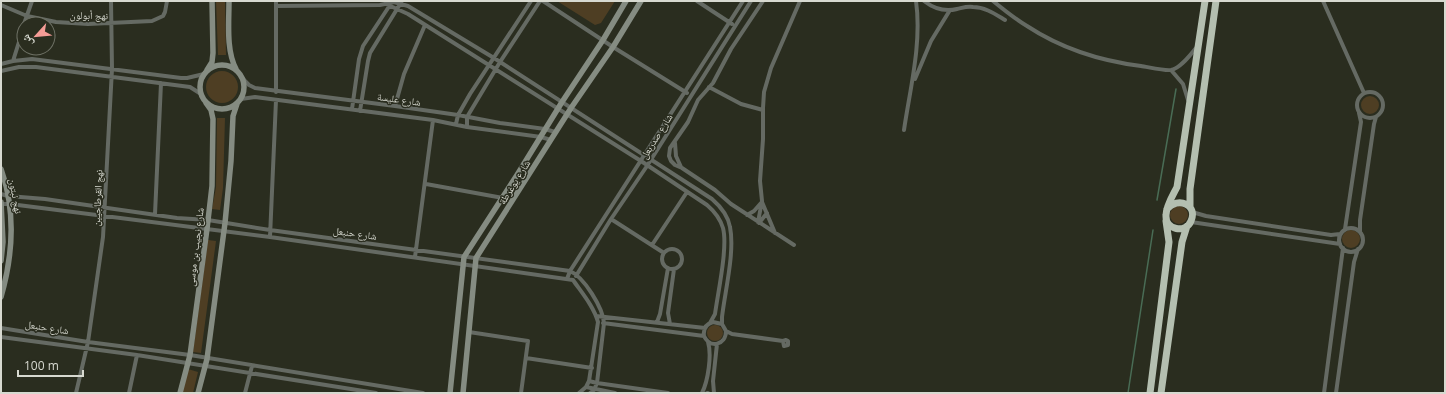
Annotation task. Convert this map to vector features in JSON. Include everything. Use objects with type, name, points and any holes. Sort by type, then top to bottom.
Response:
[{"type":"highway","points":[[1150,393],[1169,242],[1165,214],[1177,187],[1205,1]]},
{"type":"highway","points":[[1161,393],[1182,242],[1189,224],[1191,210],[1190,189],[1216,1]]},
{"type":"highway","points":[[1167,209],[1176,202],[1186,204],[1191,210]]},
{"type":"highway","points":[[1166,219],[1172,227],[1177,229],[1182,229],[1189,224]]},
{"type":"street","points":[[27,16],[32,1]]},
{"type":"street","name":"نهج القرطاجيين","points":[[76,393],[88,342],[105,216],[112,70],[111,1]]},
{"type":"street","name":"نهج أبولون","points":[[56,22],[144,22],[158,19],[165,12],[167,1]]},
{"type":"street","points":[[212,1],[212,62],[205,72],[200,84],[201,94],[206,103],[216,109],[227,109],[239,102]]},
{"type":"street","points":[[198,393],[207,358],[224,231],[231,161],[233,116],[244,93],[245,86],[243,79],[232,62],[230,53],[229,1]]},
{"type":"street","points":[[276,1],[276,92]]},
{"type":"street","points":[[352,110],[363,46],[388,5],[392,1],[402,2],[494,58],[651,158],[712,199],[720,206],[730,226],[732,240],[722,317],[722,324],[726,331],[732,334],[783,343],[732,336],[717,344],[711,344],[708,342]]},
{"type":"street","points":[[456,124],[458,115],[470,94],[531,1]]},
{"type":"street","points":[[467,127],[467,117],[500,62],[542,1],[690,95]]},
{"type":"street","name":"شارع يوغرطة","points":[[450,393],[464,256],[541,137],[557,109],[603,40],[626,1]]},
{"type":"street","name":"شارع يوغرطة","points":[[463,393],[476,258],[571,108],[613,47],[641,1]]},
{"type":"street","points":[[697,1],[734,26]]},
{"type":"street","name":"شارع صدربعل","points":[[567,279],[570,271],[743,1]]},
{"type":"street","name":"شارع صدربعل","points":[[573,280],[751,1]]},
{"type":"street","points":[[763,1],[731,49],[709,87],[698,100],[688,122],[670,151],[670,159],[673,163],[715,190],[731,204],[794,245]]},
{"type":"street","points":[[758,222],[762,201],[760,181],[764,92],[768,75],[800,1]]},
{"type":"street","points":[[904,130],[912,88],[918,19],[916,1]]},
{"type":"street","points":[[924,1],[938,9],[950,10],[970,6],[987,10],[1005,20]]},
{"type":"street","points":[[970,6],[971,1]]},
{"type":"street","points":[[993,1],[1027,26],[1051,40],[1088,55],[1124,64],[1171,70],[1187,59],[1198,46]]},
{"type":"street","points":[[1323,1],[1364,93]]},
{"type":"street","points":[[360,111],[370,53],[402,2]]},
{"type":"street","points":[[276,6],[317,3],[388,5],[398,9],[641,161],[714,211],[723,228],[725,242],[715,314],[705,328],[704,336],[708,342],[710,350],[705,387],[702,393]]},
{"type":"street","name":"نهج أبولون","points":[[1,5],[27,16]]},
{"type":"street","points":[[912,88],[921,63],[934,36],[950,10]]},
{"type":"street","points":[[395,106],[404,74],[425,25]]},
{"type":"street","points":[[13,61],[16,51]]},
{"type":"street","points":[[1,64],[13,61],[32,60],[181,78],[187,78],[205,72],[214,66],[222,64],[230,66],[236,70]]},
{"type":"street","points":[[914,61],[921,63]]},
{"type":"street","points":[[1,71],[19,67],[36,67],[190,86],[201,94]]},
{"type":"street","points":[[1171,70],[1183,84],[1189,106]]},
{"type":"street","name":"شارع عليسة","points":[[243,79],[249,86],[276,92],[354,100],[458,115],[556,132]]},
{"type":"street","points":[[155,214],[161,83]]},
{"type":"street","points":[[709,87],[741,104],[763,110]]},
{"type":"street","points":[[1336,393],[1354,262],[1358,249],[1363,240],[1360,232],[1360,220],[1374,124],[1376,117],[1382,111],[1383,105],[1382,101],[1376,94],[1370,92],[1364,93],[1357,102],[1361,122],[1345,229]]},
{"type":"street","name":"شارع عليسة","points":[[239,102],[255,97],[433,120],[467,127],[541,137],[551,140]]},
{"type":"street","points":[[270,237],[276,100]]},
{"type":"street","name":"شارع نجيب بن موسى","points":[[180,393],[190,355],[212,186],[213,119],[211,110],[206,103]]},
{"type":"street","points":[[1359,113],[1367,118],[1376,117]]},
{"type":"street","points":[[415,257],[426,184],[433,120]]},
{"type":"street","name":"نهج نبتون","points":[[1,169],[10,204],[11,220],[9,262],[1,297]]},
{"type":"street","points":[[426,184],[502,198]]},
{"type":"street","points":[[652,245],[687,192]]},
{"type":"street","name":"شارع حنبعل","points":[[1,194],[177,218],[208,220],[270,230],[570,271],[577,274]]},
{"type":"street","points":[[747,215],[754,211],[762,201]]},
{"type":"street","points":[[762,201],[775,233]]},
{"type":"street","name":"شارع حنبعل","points":[[1,203],[270,237],[573,280]]},
{"type":"street","name":"نهج نبتون","points":[[1,203],[3,242],[1,261]]},
{"type":"street","points":[[1191,210],[1206,216],[1331,235],[1340,234],[1345,229],[1351,228],[1357,229],[1360,232]]},
{"type":"street","points":[[758,222],[767,213]]},
{"type":"street","points":[[611,219],[664,253]]},
{"type":"street","points":[[1189,224],[1342,246],[1350,251],[1358,249]]},
{"type":"street","points":[[1324,393],[1342,246],[1340,234]]},
{"type":"street","points":[[670,324],[668,313],[674,269],[682,263],[680,253],[677,250],[671,249],[664,253],[662,259],[668,268],[674,269]]},
{"type":"street","points":[[657,322],[660,314],[668,268]]},
{"type":"street","points":[[577,274],[604,316],[597,383],[594,390],[590,393]]},
{"type":"street","points":[[573,280],[596,316],[598,322],[589,381],[586,387],[579,393]]},
{"type":"street","points":[[596,316],[705,328]]},
{"type":"street","points":[[598,322],[704,336]]},
{"type":"street","points":[[710,323],[716,322],[722,324]]},
{"type":"street","name":"شارع حنبعل","points":[[1,328],[88,342],[190,355],[423,393]]},
{"type":"street","points":[[724,340],[726,331]]},
{"type":"street","points":[[469,332],[528,341],[521,393]]},
{"type":"street","name":"شارع حنبعل","points":[[1,337],[138,355],[205,367],[376,393]]},
{"type":"street","points":[[714,393],[713,381],[717,344]]},
{"type":"street","points":[[130,393],[138,355]]},
{"type":"street","points":[[526,358],[592,368]]},
{"type":"street","points":[[244,393],[252,366]]},
{"type":"street","points":[[589,381],[668,393]]},
{"type":"street","points":[[586,387],[594,390],[615,393]]},
{"type":"shaded area","points":[[216,1],[225,1],[226,55],[218,55]]},
{"type":"shaded area","points":[[557,1],[615,1],[601,23],[595,25]]},
{"type":"shaded area","points":[[219,71],[225,71],[235,78],[238,87],[237,93],[231,100],[225,103],[219,103],[209,96],[206,90],[206,84],[213,74]]},
{"type":"shaded area","points":[[1370,96],[1376,99],[1379,105],[1376,111],[1370,114],[1364,111],[1361,105],[1364,99]]},
{"type":"shaded area","points":[[217,118],[225,118],[223,188],[220,210],[212,209],[216,187]]},
{"type":"shaded area","points":[[1175,206],[1183,206],[1188,211],[1186,222],[1183,224],[1175,224],[1170,219],[1170,211]]},
{"type":"shaded area","points":[[1351,230],[1357,233],[1360,239],[1357,245],[1351,248],[1345,245],[1342,239],[1345,233]]},
{"type":"shaded area","points":[[208,240],[216,241],[201,353],[193,352]]},
{"type":"shaded area","points":[[712,325],[718,325],[723,330],[721,339],[718,341],[712,341],[707,336],[707,330]]},
{"type":"shaded area","points":[[188,369],[198,372],[193,393],[182,393]]},
{"type":"waterway","points":[[1157,200],[1176,89]]},
{"type":"waterway","points":[[1128,393],[1153,230]]}]
